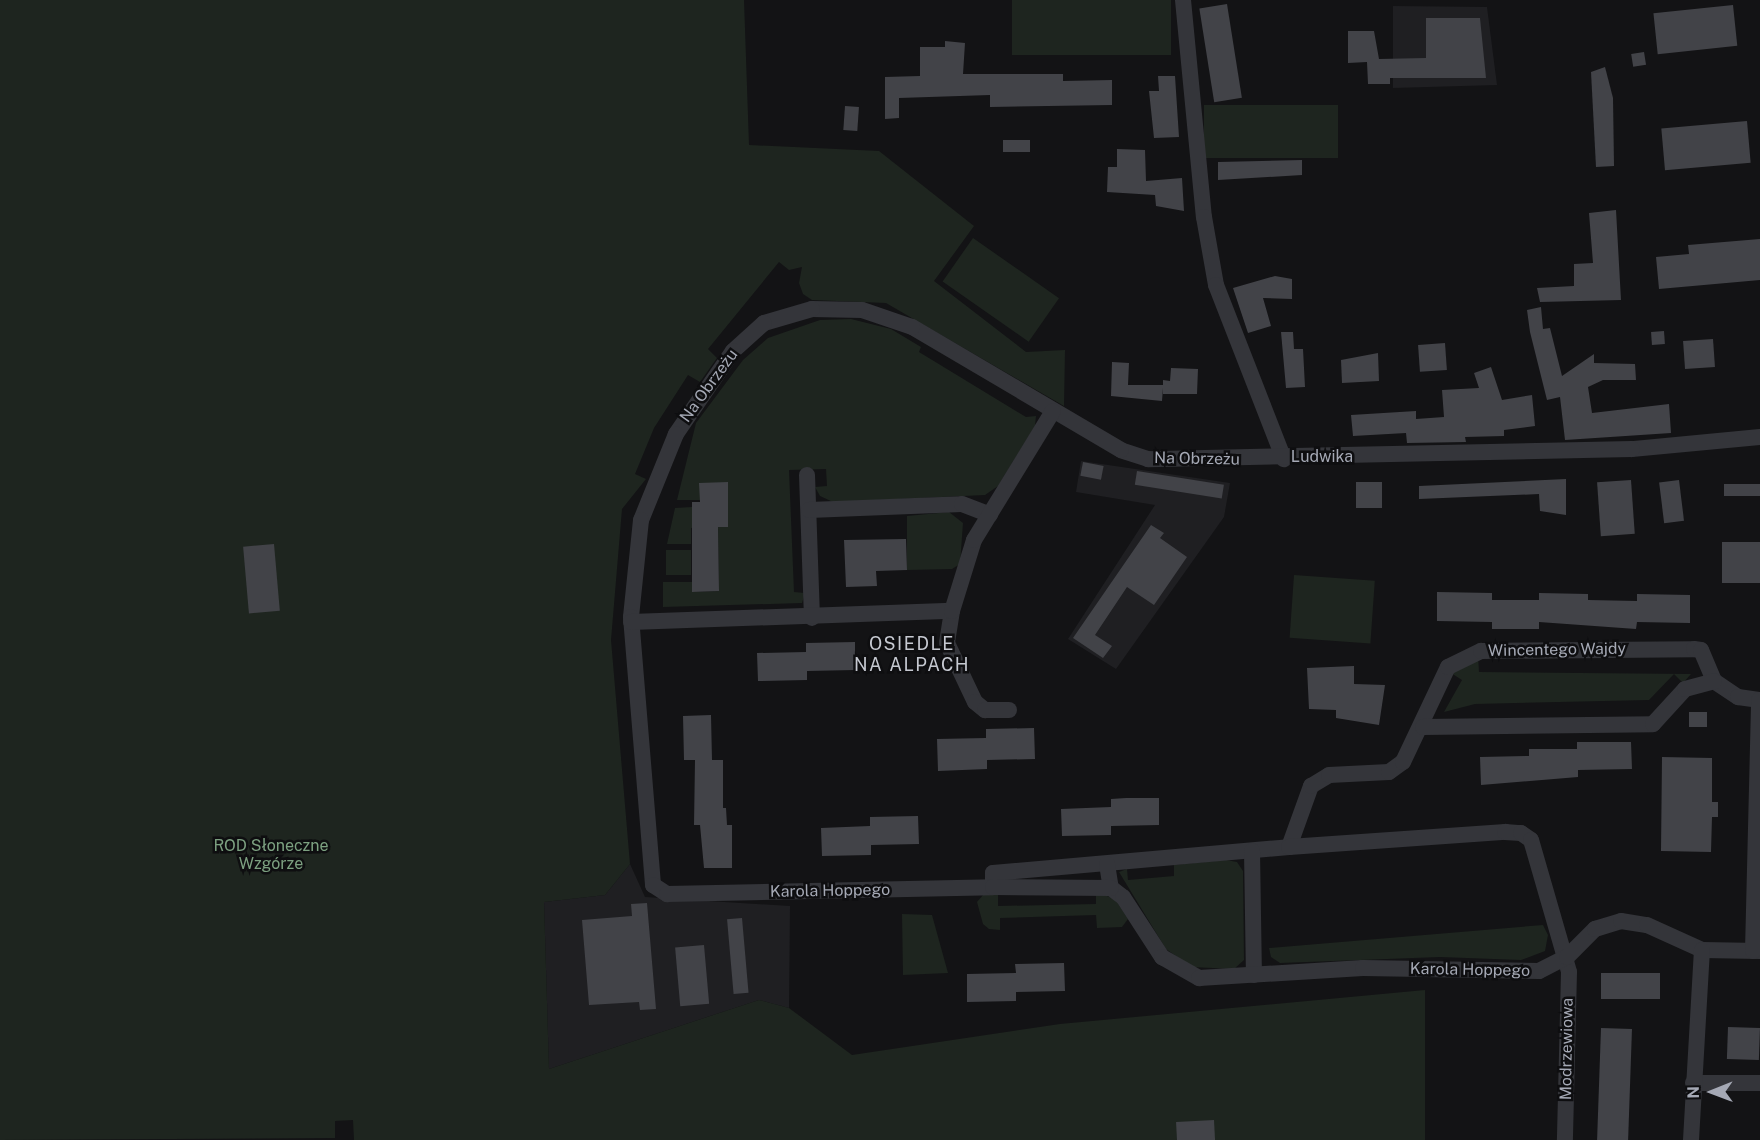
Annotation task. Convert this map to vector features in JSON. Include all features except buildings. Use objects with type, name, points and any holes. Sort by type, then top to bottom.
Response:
[{"type":"street","name":"Ludwika","points":[[1183,0],[1204,217],[1216,285],[1284,459],[1632,449],[1760,437]]},
{"type":"street","name":"Na Obrzeżu","points":[[668,894],[657,891],[652,875],[631,622],[637,544],[654,478],[698,397],[733,351],[764,323],[812,309],[883,314],[1120,450],[1148,459],[1284,459]]},
{"type":"street","points":[[1009,710],[985,710],[975,702],[947,643],[952,611],[974,540],[1053,411]]},
{"type":"street","points":[[807,475],[812,618]]},
{"type":"street","points":[[809,510],[962,504],[990,515]]},
{"type":"street","points":[[631,622],[812,618],[952,611]]},
{"type":"street","name":"Wincentego Wajdy","points":[[1289,848],[1311,786],[1320,778],[1389,772],[1403,762],[1423,727],[1427,706],[1449,667],[1481,651],[1694,648],[1701,651],[1714,681]]},
{"type":"street","points":[[1423,727],[1653,724],[1685,689],[1714,681],[1738,697],[1759,700],[1756,951],[1702,950],[1691,1140]]},
{"type":"street","points":[[993,887],[993,873],[1252,850],[1521,833],[1531,840],[1567,957]]},
{"type":"street","points":[[1252,850],[1254,975]]},
{"type":"street","points":[[1107,864],[1111,888]]},
{"type":"street","name":"Karola Hoppego","points":[[668,894],[993,887],[1111,888],[1123,897],[1162,957],[1186,975],[1254,975],[1363,968],[1539,971],[1567,957],[1595,929],[1621,921],[1647,925],[1702,950]]},
{"type":"street","name":"Modrzewiowa","points":[[1565,1140],[1567,957]]},
{"type":"street","points":[[1693,1083],[1760,1083]]},
{"type":"shaded area","points":[[1393,6],[1487,7],[1497,85],[1393,88]]},
{"type":"shaded area","points":[[1081,461],[1230,483],[1224,517],[1116,669],[1068,639],[1155,505],[1076,492]]},
{"type":"shaded area","points":[[630,864],[645,897],[790,906],[789,1008],[759,1000],[549,1069],[544,902],[605,895]]},
{"type":"green space","name":"ROD Słoneczne Wzgórze","points":[[0,0],[744,0],[749,145],[879,151],[974,226],[934,281],[1026,352],[1065,350],[1064,406],[886,303],[812,300],[803,294],[799,283],[802,267],[789,270],[779,262],[708,349],[717,358],[700,382],[688,375],[654,428],[635,474],[646,479],[622,509],[611,640],[630,864],[605,895],[544,902],[549,1069],[759,1000],[789,1008],[852,1055],[1060,1024],[1425,990],[1425,1140],[354,1140],[353,1120],[335,1121],[335,1138],[0,1140]]},
{"type":"green space","points":[[1012,0],[1171,0],[1171,55],[1012,55]]},
{"type":"green space","points":[[1204,105],[1338,105],[1338,158],[1204,158]]},
{"type":"green space","points":[[973,238],[1059,298],[1029,342],[943,281]]},
{"type":"green space","points":[[851,319],[891,329],[921,347],[919,352],[1026,417],[1036,416],[1035,426],[998,486],[985,495],[833,502],[820,496],[815,487],[827,486],[826,469],[789,470],[794,592],[805,593],[802,603],[663,607],[663,582],[692,582],[692,592],[719,591],[718,527],[727,483],[700,483],[700,500],[677,500],[696,423],[743,360],[768,338],[820,320]]},
{"type":"green space","points":[[692,507],[700,527],[691,528],[691,544],[667,544],[675,508]]},
{"type":"green space","points":[[949,512],[963,523],[960,564],[952,569],[907,570],[907,516]]},
{"type":"green space","points":[[666,550],[691,550],[691,575],[666,575]]},
{"type":"green space","points":[[1294,575],[1375,581],[1370,643],[1290,638]]},
{"type":"green space","points":[[1478,655],[1479,672],[1691,674],[1683,683],[1674,674],[1649,700],[1475,704],[1444,712],[1462,680],[1451,673]]},
{"type":"green space","points":[[1226,860],[1237,862],[1243,871],[1244,960],[1234,969],[1191,967],[1166,949],[1119,872],[1127,869],[1128,880],[1174,876],[1174,865]]},
{"type":"green space","points":[[1096,892],[1115,899],[1128,919],[1122,927],[1097,928],[1096,915],[1000,918],[1000,930],[989,929],[983,924],[977,902],[983,895],[998,894],[998,906],[1096,904]]},
{"type":"green space","points":[[902,914],[932,915],[948,973],[903,975]]},
{"type":"green space","points":[[1543,925],[1548,935],[1545,951],[1521,960],[1440,957],[1280,963],[1271,957],[1269,948]]},
{"type":"district","name":"OSIEDLE NA ALPACH","points":[[912,655]]}]
